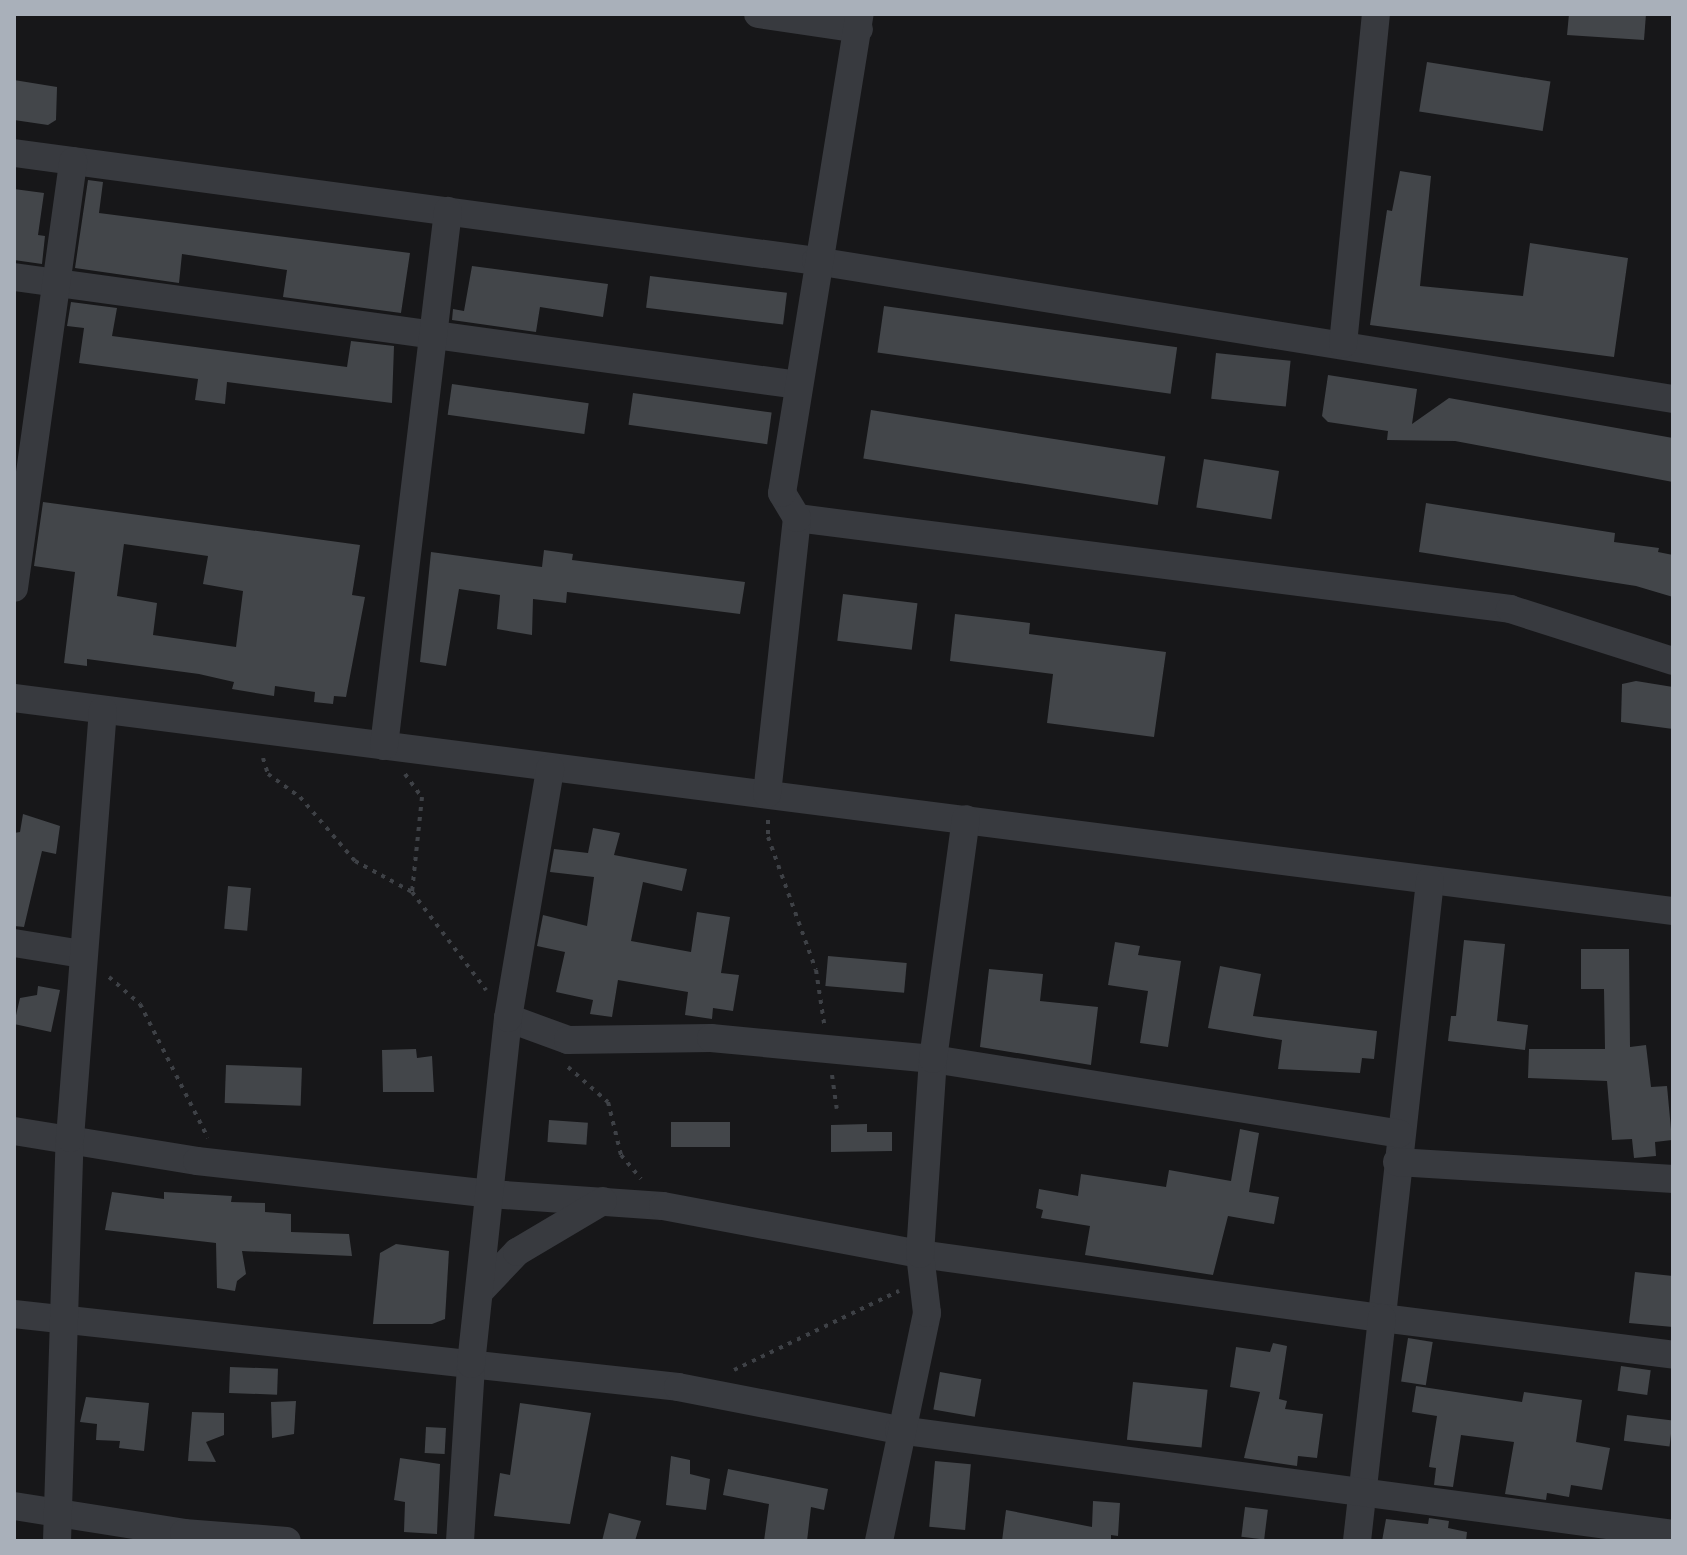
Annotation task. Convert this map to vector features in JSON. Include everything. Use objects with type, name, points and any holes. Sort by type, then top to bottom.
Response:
[{"type":"street","points":[[758,14],[860,22],[816,261],[782,493],[797,518],[767,794]]},
{"type":"street","points":[[1343,344],[1376,14]]},
{"type":"street","points":[[14,153],[816,261],[1673,399]]},
{"type":"street","points":[[14,588],[73,161]]},
{"type":"street","points":[[384,746],[448,211]]},
{"type":"street","points":[[14,277],[798,385]]},
{"type":"street","points":[[797,518],[1510,609],[1673,661]]},
{"type":"street","points":[[14,698],[1673,911]]},
{"type":"street","points":[[58,1527],[70,1138],[103,710]]},
{"type":"street","points":[[460,1541],[471,1364],[508,1018],[550,769]]},
{"type":"street","points":[[879,1541],[899,1430],[927,1313],[922,1266],[933,1059],[966,819]]},
{"type":"street","points":[[1357,1541],[1398,1148],[1430,881]]},
{"type":"street","points":[[14,943],[82,954]]},
{"type":"street","points":[[508,1018],[568,1040],[711,1038],[828,1052],[933,1059],[1398,1148],[1673,1179]]},
{"type":"street","points":[[14,1131],[214,1163],[490,1194],[663,1206],[922,1266],[1382,1318],[1673,1355]]},
{"type":"street","points":[[479,1292],[517,1252],[603,1201]]},
{"type":"street","points":[[14,1314],[678,1387],[899,1430],[1673,1534]]},
{"type":"street","points":[[14,1506],[58,1527],[287,1541]]},
{"type":"path","points":[[254,729],[268,774],[300,797],[355,861],[412,892],[508,1018]]},
{"type":"path","points":[[384,746],[422,797],[412,892]]},
{"type":"path","points":[[767,794],[768,837],[816,970],[837,1109]]},
{"type":"path","points":[[82,954],[140,1004],[204,1125],[214,1163]]},
{"type":"path","points":[[564,1063],[608,1102],[621,1155],[663,1206]]},
{"type":"path","points":[[723,1373],[820,1333],[922,1266]]},
{"type":"building","points":[[1569,14],[1646,14],[1644,40],[1567,35]]},
{"type":"building","points":[[1427,62],[1550,82],[1543,131],[1419,111]]},
{"type":"building","points":[[14,80],[57,87],[56,120],[48,125],[14,120]]},
{"type":"building","points":[[1400,171],[1431,176],[1420,286],[1523,296],[1530,243],[1628,258],[1614,357],[1370,325],[1387,210],[1392,211]]},
{"type":"building","points":[[88,180],[103,182],[99,213],[410,253],[401,313],[283,297],[287,270],[182,254],[179,283],[75,268]]},
{"type":"building","points":[[14,189],[44,193],[38,235],[45,236],[42,264],[14,260]]},
{"type":"building","points":[[472,266],[608,284],[603,317],[540,307],[536,332],[452,320],[453,309],[464,311]]},
{"type":"building","points":[[650,276],[787,293],[783,325],[646,308]]},
{"type":"building","points":[[71,302],[117,308],[112,336],[347,367],[351,341],[394,346],[392,403],[227,382],[225,404],[195,400],[198,379],[79,363],[84,328],[67,326]]},
{"type":"building","points":[[884,306],[1177,347],[1171,394],[877,353]]},
{"type":"building","points":[[1216,353],[1291,361],[1286,407],[1211,399]]},
{"type":"building","points":[[1328,375],[1417,389],[1412,424],[1449,398],[1673,438],[1673,482],[1455,441],[1387,440],[1388,431],[1328,422],[1322,416]]},
{"type":"building","points":[[452,384],[589,403],[584,434],[448,415]]},
{"type":"building","points":[[633,393],[772,412],[767,444],[629,425]]},
{"type":"building","points":[[871,410],[1165,457],[1158,505],[863,458]]},
{"type":"building","points":[[1204,459],[1279,471],[1271,519],[1196,507]]},
{"type":"building","points":[[43,502],[360,545],[352,595],[365,597],[346,697],[334,696],[333,704],[314,702],[315,692],[275,686],[274,696],[232,689],[234,682],[199,674],[87,659],[87,666],[64,663],[75,572],[34,566]],"holes":[[[124,544],[208,556],[203,584],[243,591],[236,647],[153,635],[157,603],[117,596]]]},
{"type":"building","points":[[1426,503],[1615,533],[1614,542],[1659,548],[1658,552],[1673,555],[1673,597],[1636,586],[1419,552]]},
{"type":"building","points":[[544,550],[573,554],[572,560],[745,582],[740,614],[567,592],[566,603],[533,599],[532,635],[497,629],[500,595],[459,589],[446,666],[420,662],[431,552],[542,567]]},
{"type":"building","points":[[843,594],[917,603],[912,650],[837,641]]},
{"type":"building","points":[[955,614],[1030,623],[1029,634],[1166,652],[1154,737],[1047,723],[1053,674],[950,661]]},
{"type":"building","points":[[1636,681],[1673,687],[1673,729],[1621,722],[1622,684]]},
{"type":"building","points":[[23,814],[60,826],[56,854],[42,851],[24,927],[14,926],[14,833],[20,832]]},
{"type":"building","points":[[593,828],[620,833],[614,855],[687,869],[682,891],[643,882],[631,941],[691,952],[697,912],[730,917],[721,973],[739,975],[733,1011],[713,1008],[712,1019],[685,1015],[688,992],[618,980],[612,1017],[590,1014],[593,1000],[556,992],[565,952],[537,946],[543,915],[587,926],[594,877],[550,872],[554,849],[588,853]]},
{"type":"building","points":[[228,886],[251,888],[247,931],[224,929]]},
{"type":"building","points":[[1464,940],[1505,944],[1497,1021],[1528,1025],[1525,1050],[1448,1041],[1451,1016],[1456,1016]]},
{"type":"building","points":[[1115,942],[1140,946],[1138,955],[1181,961],[1168,1047],[1140,1043],[1148,991],[1108,985]]},
{"type":"building","points":[[1581,949],[1629,949],[1630,1047],[1646,1045],[1651,1087],[1667,1086],[1672,1140],[1655,1142],[1656,1156],[1634,1158],[1632,1139],[1612,1140],[1607,1081],[1528,1078],[1529,1049],[1605,1049],[1604,989],[1581,989]]},
{"type":"building","points":[[828,956],[907,963],[904,993],[825,986]]},
{"type":"building","points":[[1220,966],[1261,974],[1253,1016],[1377,1031],[1374,1059],[1362,1058],[1360,1073],[1278,1069],[1282,1040],[1208,1028]]},
{"type":"building","points":[[989,969],[1043,974],[1040,1001],[1098,1007],[1091,1065],[980,1047]]},
{"type":"building","points":[[38,986],[60,990],[51,1032],[14,1024],[20,998],[37,995]]},
{"type":"building","points":[[416,1049],[417,1058],[432,1056],[434,1092],[383,1092],[382,1050]]},
{"type":"building","points":[[226,1065],[302,1068],[301,1106],[225,1103]]},
{"type":"building","points":[[549,1120],[588,1123],[586,1145],[547,1142]]},
{"type":"building","points":[[671,1122],[730,1122],[730,1147],[671,1147]]},
{"type":"building","points":[[867,1124],[867,1132],[892,1132],[892,1151],[831,1152],[831,1125]]},
{"type":"building","points":[[1240,1129],[1259,1133],[1249,1192],[1279,1197],[1274,1224],[1228,1216],[1213,1275],[1085,1255],[1090,1226],[1041,1218],[1043,1210],[1036,1208],[1039,1189],[1078,1196],[1081,1174],[1166,1187],[1169,1170],[1231,1181]]},
{"type":"building","points":[[112,1192],[164,1199],[164,1192],[232,1196],[231,1202],[265,1203],[265,1212],[291,1214],[291,1232],[349,1234],[352,1256],[242,1251],[246,1274],[237,1281],[235,1291],[217,1288],[216,1243],[105,1230]]},
{"type":"building","points":[[396,1244],[449,1251],[445,1319],[432,1324],[373,1324],[380,1253]]},
{"type":"building","points":[[1635,1272],[1673,1276],[1673,1327],[1629,1323]]},
{"type":"building","points":[[1408,1338],[1433,1342],[1426,1385],[1401,1381]]},
{"type":"building","points":[[1273,1343],[1287,1346],[1279,1399],[1287,1401],[1285,1409],[1323,1414],[1317,1458],[1298,1456],[1297,1466],[1244,1458],[1260,1392],[1230,1387],[1236,1347],[1270,1352]]},
{"type":"building","points":[[1621,1366],[1651,1370],[1647,1395],[1618,1391]]},
{"type":"building","points":[[230,1367],[278,1369],[277,1395],[229,1393]]},
{"type":"building","points":[[940,1372],[981,1379],[975,1417],[933,1409]]},
{"type":"building","points":[[1133,1382],[1208,1390],[1202,1448],[1127,1440]]},
{"type":"building","points":[[1416,1386],[1522,1402],[1524,1392],[1582,1400],[1576,1442],[1610,1448],[1602,1490],[1571,1485],[1569,1497],[1547,1493],[1546,1500],[1505,1494],[1514,1442],[1461,1435],[1453,1487],[1434,1485],[1436,1468],[1429,1467],[1437,1416],[1412,1412]]},
{"type":"building","points":[[86,1397],[149,1403],[144,1451],[119,1448],[120,1441],[96,1440],[97,1424],[80,1422]]},
{"type":"building","points":[[296,1401],[294,1434],[272,1438],[271,1402]]},
{"type":"building","points":[[520,1403],[591,1413],[570,1524],[494,1516],[500,1473],[510,1475]]},
{"type":"building","points":[[192,1412],[224,1413],[224,1435],[206,1442],[216,1462],[188,1461]]},
{"type":"building","points":[[1627,1415],[1673,1421],[1669,1446],[1624,1441]]},
{"type":"building","points":[[426,1427],[446,1428],[445,1454],[425,1453]]},
{"type":"building","points":[[671,1456],[690,1460],[690,1474],[710,1479],[706,1510],[666,1505]]},
{"type":"building","points":[[400,1458],[440,1464],[437,1534],[404,1532],[405,1502],[394,1500]]},
{"type":"building","points":[[935,1461],[971,1464],[965,1530],[929,1527]]},
{"type":"building","points":[[728,1469],[828,1489],[824,1510],[811,1507],[807,1541],[764,1541],[769,1504],[723,1495]]},
{"type":"building","points":[[1093,1501],[1120,1503],[1118,1536],[1111,1535],[1111,1541],[1002,1541],[1006,1510],[1092,1527]]},
{"type":"building","points":[[1245,1507],[1268,1510],[1264,1540],[1241,1537]]},
{"type":"building","points":[[609,1513],[641,1521],[635,1541],[602,1541]]},
{"type":"building","points":[[1429,1518],[1449,1521],[1448,1528],[1467,1532],[1466,1541],[1382,1541],[1386,1519],[1428,1524]]}]
